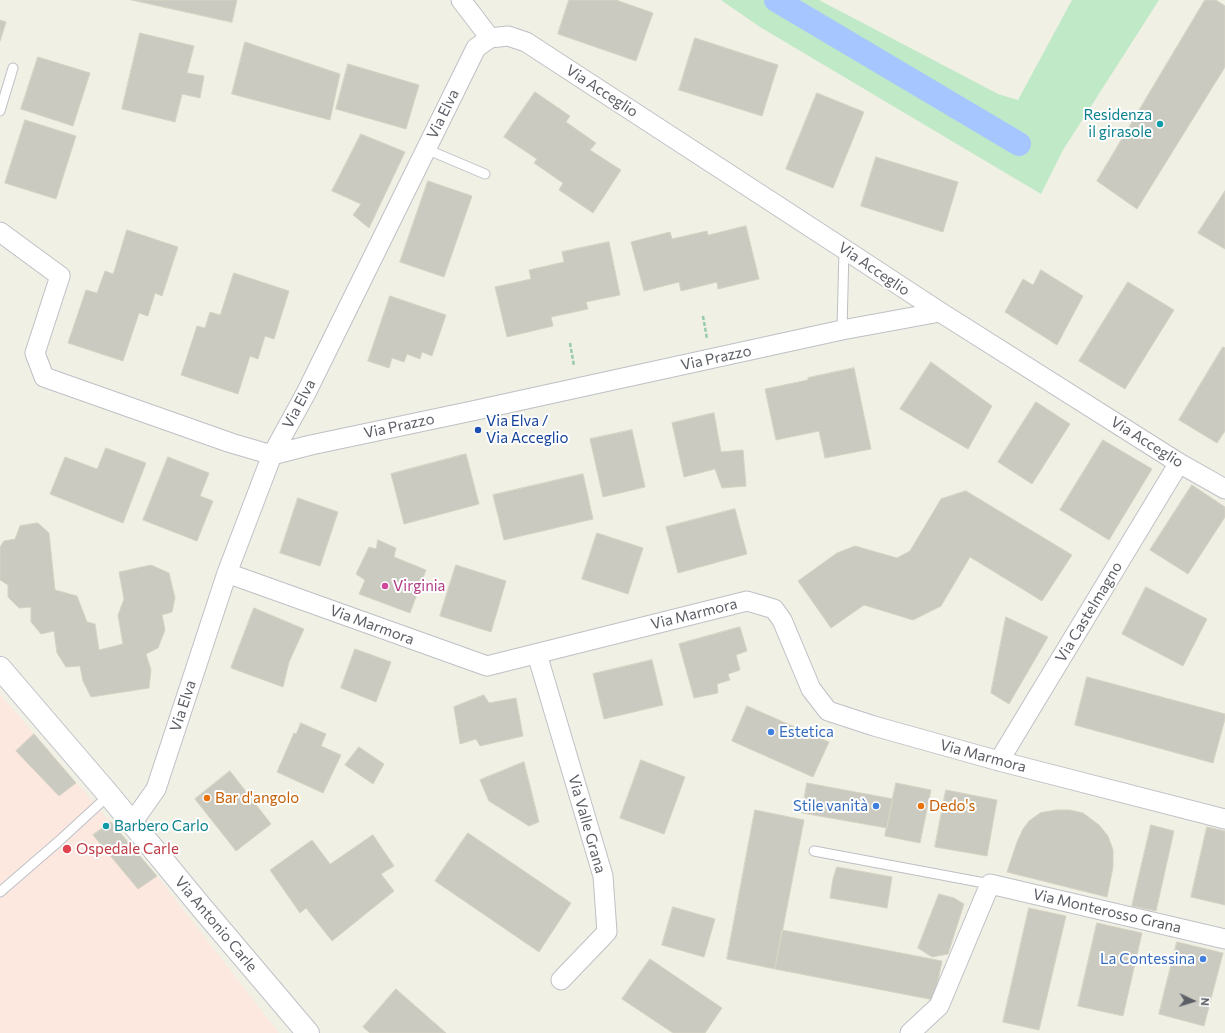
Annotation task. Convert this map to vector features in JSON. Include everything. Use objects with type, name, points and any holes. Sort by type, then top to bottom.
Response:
[{"type":"street","points":[[461,0],[490,38]]},
{"type":"street","name":"Via Acceglio","points":[[490,38],[508,36],[526,42],[940,312],[1179,463],[1225,489]]},
{"type":"street","name":"Via Elva","points":[[132,823],[156,789],[226,573],[272,455],[306,393],[476,48],[490,38]]},
{"type":"street","points":[[0,232],[60,276],[35,353],[44,377],[231,443],[272,455]]},
{"type":"street","name":"Via Prazzo","points":[[272,455],[311,444],[472,411],[842,330],[940,312]]},
{"type":"street","name":"Via Castelmagno","points":[[999,760],[1179,463]]},
{"type":"street","name":"Via Marmora","points":[[226,573],[487,666],[748,601],[774,609],[782,620],[811,689],[828,711],[874,726],[1225,819]]},
{"type":"street","name":"Via Valle Grana","points":[[537,654],[603,876],[607,932],[561,980]]},
{"type":"street","name":"Via Antonio Carle","points":[[0,668],[109,795],[308,1033]]},
{"type":"street","points":[[910,1033],[939,1006],[990,884]]},
{"type":"street","name":"Via Monterosso Grana","points":[[990,884],[1225,939]]},
{"type":"lane","points":[[0,111],[13,68]]},
{"type":"lane","points":[[426,149],[485,174]]},
{"type":"lane","points":[[842,330],[844,249]]},
{"type":"lane","points":[[0,892],[109,795]]},
{"type":"lane","name":"Via Monterosso Grana","points":[[814,851],[990,884]]},
{"type":"shaded area","name":"Ospedale Carle","points":[[0,694],[157,876],[279,1033],[0,1033]]},
{"type":"green space","points":[[721,0],[819,0],[998,94],[1018,100],[1072,0],[1159,0],[1063,150],[1041,194],[760,27]]},
{"type":"building","points":[[132,0],[237,0],[232,22]]},
{"type":"building","points":[[569,0],[616,0],[653,13],[636,61],[558,34]]},
{"type":"building","name":"Residenza il girasole","points":[[1205,0],[1216,0],[1225,6],[1225,67],[1137,209],[1097,181]]},
{"type":"building","points":[[0,20],[6,22],[0,41]]},
{"type":"building","points":[[140,33],[194,46],[187,73],[204,76],[200,98],[182,94],[175,122],[122,109]]},
{"type":"building","points":[[695,38],[778,65],[762,116],[679,90]]},
{"type":"building","points":[[245,42],[340,74],[330,120],[232,94]]},
{"type":"building","points":[[38,57],[90,73],[73,126],[21,109]]},
{"type":"building","points":[[348,64],[419,85],[406,129],[336,109]]},
{"type":"building","points":[[535,92],[570,116],[566,122],[596,143],[590,150],[621,170],[593,213],[559,190],[563,183],[534,163],[537,159],[504,137]]},
{"type":"building","points":[[817,93],[864,112],[833,188],[786,169]]},
{"type":"building","points":[[25,120],[76,136],[56,199],[5,183]]},
{"type":"building","points":[[361,134],[405,152],[369,228],[353,215],[361,204],[332,191]]},
{"type":"building","points":[[876,157],[958,182],[943,232],[861,206]]},
{"type":"building","points":[[428,181],[472,196],[444,277],[400,262]]},
{"type":"building","points":[[1225,191],[1225,249],[1198,233]]},
{"type":"building","points":[[746,226],[759,279],[718,289],[717,282],[681,291],[679,282],[644,291],[631,242],[670,232],[672,239],[707,231],[708,235]]},
{"type":"building","points":[[127,230],[178,247],[162,296],[155,293],[148,316],[139,313],[123,361],[68,343],[86,290],[97,293],[105,271],[113,274]]},
{"type":"building","points":[[609,242],[620,295],[586,302],[588,309],[551,317],[553,326],[507,337],[495,287],[531,279],[529,270],[564,262],[562,252]]},
{"type":"building","points":[[1041,270],[1083,296],[1057,345],[1005,312],[1023,279],[1033,285]]},
{"type":"building","points":[[234,273],[289,291],[274,339],[265,336],[258,359],[250,356],[238,394],[181,375],[197,326],[205,328],[210,312],[220,315]]},
{"type":"building","points":[[1128,282],[1174,310],[1125,389],[1079,361]]},
{"type":"building","points":[[390,296],[446,315],[432,356],[422,352],[420,359],[407,354],[404,362],[392,358],[389,368],[368,361]]},
{"type":"building","points":[[1223,347],[1225,348],[1225,431],[1217,443],[1179,420]]},
{"type":"building","points":[[931,362],[992,406],[968,449],[900,409]]},
{"type":"building","points":[[854,368],[871,449],[825,458],[819,431],[776,440],[765,389]]},
{"type":"building","points":[[1036,402],[1070,424],[1032,484],[998,462]]},
{"type":"building","points":[[714,413],[721,452],[743,450],[746,486],[722,488],[715,469],[684,477],[672,423]]},
{"type":"building","points":[[632,430],[645,487],[603,497],[590,439]]},
{"type":"building","points":[[1103,440],[1152,469],[1109,540],[1060,510]]},
{"type":"building","points":[[106,448],[146,463],[123,523],[50,494],[65,457],[97,469]]},
{"type":"building","points":[[466,454],[479,504],[404,524],[391,474]]},
{"type":"building","points":[[168,457],[209,473],[200,496],[213,501],[197,541],[143,520]]},
{"type":"building","points":[[583,474],[593,519],[504,540],[493,495]]},
{"type":"building","points":[[1192,485],[1225,507],[1225,517],[1188,574],[1150,550]]},
{"type":"building","points":[[966,491],[1072,555],[1042,601],[970,557],[941,606],[913,620],[864,605],[831,628],[798,581],[837,553],[855,546],[897,558],[910,551],[941,499]]},
{"type":"building","points":[[298,498],[338,512],[320,566],[280,553]]},
{"type":"building","points":[[735,509],[747,554],[678,573],[666,527]]},
{"type":"building","points":[[38,523],[49,533],[55,590],[77,596],[87,622],[95,624],[99,650],[123,644],[118,615],[124,599],[119,572],[151,565],[169,573],[175,598],[172,612],[162,615],[165,630],[158,648],[146,654],[151,670],[149,688],[91,697],[83,681],[80,666],[66,667],[57,653],[54,631],[41,634],[31,622],[31,607],[19,608],[8,597],[8,585],[0,580],[0,547],[4,541],[15,539],[20,526]]},
{"type":"building","points":[[597,533],[643,548],[628,594],[582,579]]},
{"type":"building","points":[[378,540],[396,548],[394,557],[426,570],[410,613],[359,594],[365,580],[356,574],[369,547],[376,549]]},
{"type":"building","points":[[456,565],[506,581],[491,632],[440,616]]},
{"type":"building","points":[[1146,587],[1207,619],[1183,666],[1122,634]]},
{"type":"building","points":[[254,608],[304,629],[289,662],[283,687],[231,668]]},
{"type":"building","points":[[1006,617],[1048,637],[1009,704],[991,693]]},
{"type":"building","points":[[740,627],[747,651],[736,655],[740,670],[728,674],[730,680],[717,684],[718,693],[694,698],[679,644]]},
{"type":"building","points":[[355,649],[391,662],[376,702],[341,688]]},
{"type":"building","points":[[652,660],[663,705],[604,719],[593,674]]},
{"type":"building","points":[[1087,677],[1225,714],[1213,763],[1075,725]]},
{"type":"building","points":[[484,695],[489,703],[516,698],[523,736],[480,746],[476,739],[460,744],[454,707]]},
{"type":"building","points":[[747,706],[829,742],[813,777],[732,741]]},
{"type":"building","points":[[301,723],[326,734],[321,746],[341,755],[323,793],[277,772],[294,733],[296,734]]},
{"type":"building","points":[[34,734],[76,783],[59,796],[16,751]]},
{"type":"building","points":[[359,747],[384,764],[373,784],[345,765]]},
{"type":"building","points":[[641,760],[685,777],[664,834],[620,818]]},
{"type":"building","points":[[524,762],[539,822],[529,826],[489,801],[480,780]]},
{"type":"building","points":[[230,771],[271,824],[236,851],[195,799]]},
{"type":"building","points":[[807,783],[893,799],[887,828],[802,813]]},
{"type":"building","points":[[896,783],[931,790],[920,843],[885,836]]},
{"type":"building","points":[[946,790],[997,800],[987,856],[935,847]]},
{"type":"building","points":[[755,810],[804,820],[775,969],[727,959]]},
{"type":"building","points":[[1056,810],[1070,810],[1083,813],[1099,825],[1108,836],[1113,850],[1113,867],[1107,897],[1007,872],[1017,842],[1023,829],[1029,821],[1040,813]]},
{"type":"building","points":[[111,822],[157,876],[138,889],[93,835]]},
{"type":"building","points":[[1151,825],[1174,831],[1156,911],[1132,906]]},
{"type":"building","points":[[1207,827],[1225,831],[1225,905],[1191,897]]},
{"type":"building","points":[[468,833],[571,903],[539,952],[435,881]]},
{"type":"building","points":[[373,835],[394,866],[381,874],[394,891],[332,941],[306,908],[300,913],[270,870],[312,840],[330,864]]},
{"type":"building","points":[[837,867],[892,877],[887,908],[830,898],[833,879]]},
{"type":"building","points":[[939,894],[954,898],[964,904],[948,954],[932,957],[918,948]]},
{"type":"building","points":[[673,907],[715,919],[704,957],[662,945]]},
{"type":"building","points":[[1029,908],[1066,916],[1039,1030],[1003,1022]]},
{"type":"building","points":[[1097,923],[1142,933],[1123,1016],[1078,1006]]},
{"type":"building","points":[[782,930],[942,961],[934,1000],[775,969]]},
{"type":"building","points":[[1177,942],[1223,953],[1204,1026],[1159,1014]]},
{"type":"building","points":[[650,959],[722,1008],[705,1033],[673,1033],[622,999]]},
{"type":"building","points":[[396,989],[446,1033],[370,1033],[363,1027]]},
{"type":"waterway","points":[[776,0],[1019,144]]},
{"type":"place","name":"Residenza il girasole","points":[[1160,124]]},
{"type":"place","name":"Via Elva / Via Acceglio","points":[[478,430]]},
{"type":"place","name":"Virginia","points":[[385,586]]},
{"type":"place","name":"Estetica","points":[[771,732]]},
{"type":"place","name":"Bar d'angolo","points":[[207,798]]},
{"type":"place","name":"Stile vanità","points":[[876,806]]},
{"type":"place","name":"Dedo's","points":[[921,806]]},
{"type":"place","name":"Barbero Carlo","points":[[106,826]]},
{"type":"place","name":"Ospedale Carle","points":[[67,849]]},
{"type":"place","name":"La Contessina","points":[[1203,959]]}]
